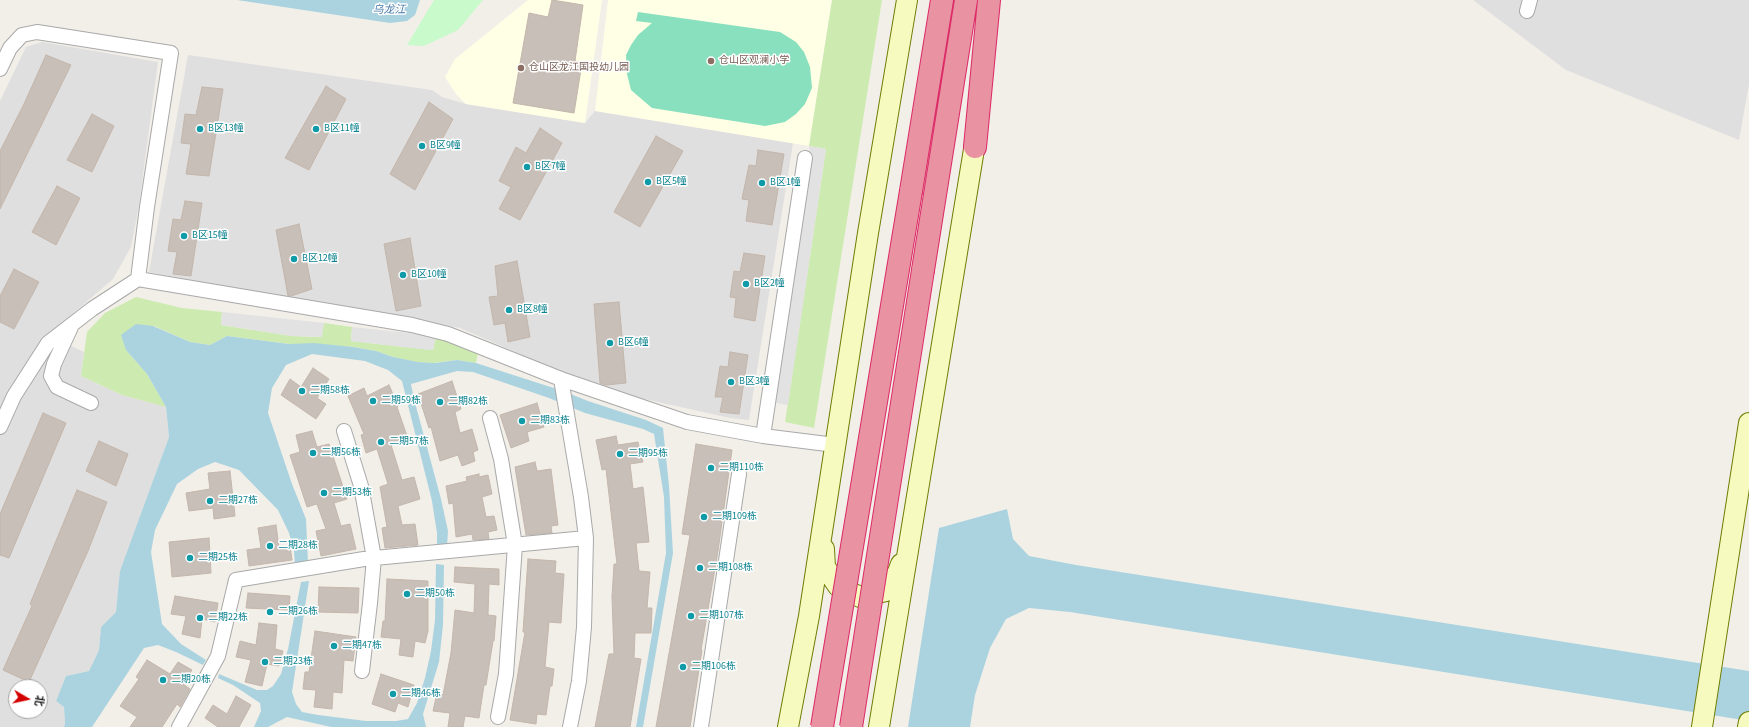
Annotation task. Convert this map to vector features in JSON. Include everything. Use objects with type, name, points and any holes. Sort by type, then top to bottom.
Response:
[{"type":"highway","points":[[822,727],[942,0]]},
{"type":"highway","points":[[851,727],[966,0]]},
{"type":"highway","points":[[975,147],[989,0]]},
{"type":"main road","points":[[788,727],[809,616],[868,233],[907,0]]},
{"type":"main road","points":[[879,727],[1000,0]]},
{"type":"main road","points":[[1702,727],[1749,423]]},
{"type":"main road","points":[[823,527],[825,567],[838,586],[860,597],[886,591],[898,572],[910,539]]},
{"type":"main road","points":[[1748,727],[1749,722]]},
{"type":"street","points":[[0,69],[10,48],[22,35],[37,32],[171,53],[147,207],[138,279]]},
{"type":"street","points":[[762,436],[805,158]]},
{"type":"street","points":[[0,428],[14,396],[48,343],[92,309],[138,279],[412,325],[448,334],[562,385],[687,422],[762,436],[835,445]]},
{"type":"street","points":[[72,324],[54,364],[51,376],[57,387],[91,403]]},
{"type":"street","points":[[562,385],[581,497],[586,538],[584,627],[579,681],[570,727]]},
{"type":"street","points":[[490,418],[501,459],[515,545],[506,674],[498,717]]},
{"type":"street","points":[[344,432],[361,486],[374,558],[370,611],[362,671]]},
{"type":"street","points":[[701,727],[739,474]]},
{"type":"street","points":[[179,727],[218,656],[236,580],[374,558],[586,538]]},
{"type":"shaded area","name":"仓山区龙江国投幼儿园","points":[[528,0],[602,0],[585,123],[466,104],[456,94],[445,77],[455,59]]},
{"type":"shaded area","name":"仓山区观澜小学","points":[[608,0],[832,0],[809,146],[595,111]]},
{"type":"shaded area","points":[[1473,0],[1749,0],[1749,84],[1739,140],[1566,70]]},
{"type":"shaded area","points":[[42,42],[158,62],[139,205],[131,247],[113,279],[48,335],[84,352],[81,376],[122,395],[166,407],[169,437],[121,571],[116,612],[101,627],[99,650],[89,671],[66,676],[56,701],[64,707],[64,727],[0,727],[0,101],[26,47]]},
{"type":"shaded area","points":[[188,55],[432,90],[442,97],[466,104],[585,123],[595,111],[793,143],[749,420],[730,418],[603,390],[460,328],[357,309],[257,293],[149,272]]},
{"type":"shaded area","points":[[809,146],[826,149],[788,405],[771,402],[810,154]]},
{"type":"shaded area","points":[[222,312],[324,323],[322,337],[292,336],[221,325]]},
{"type":"shaded area","points":[[352,327],[436,336],[433,350],[420,349],[351,341]]},
{"type":"green space","points":[[434,0],[483,0],[458,30],[424,46],[407,45]]},
{"type":"green space","points":[[832,0],[882,0],[814,428],[785,422],[826,149],[809,146]]},
{"type":"green space","points":[[638,12],[780,32],[796,42],[804,52],[810,67],[812,88],[805,104],[796,114],[785,122],[765,126],[652,108],[631,90],[627,74],[626,55],[638,35],[652,23],[636,21]]},
{"type":"green space","points":[[136,297],[182,308],[222,312],[221,325],[292,336],[321,337],[324,323],[352,327],[351,341],[433,350],[436,336],[478,353],[476,363],[457,360],[433,363],[416,362],[393,357],[376,351],[353,347],[289,344],[227,336],[210,345],[190,342],[154,326],[126,350],[147,374],[166,407],[122,395],[81,376],[87,332],[105,313]]},
{"type":"water","name":"乌龙江","points":[[237,0],[420,0],[415,15],[407,21],[390,23]]},
{"type":"water","points":[[136,324],[153,326],[190,342],[210,345],[227,336],[289,344],[314,343],[353,347],[376,351],[393,357],[418,362],[435,363],[457,360],[476,363],[563,391],[646,420],[663,428],[669,486],[673,553],[643,727],[636,727],[666,553],[664,497],[654,434],[643,429],[585,413],[549,398],[473,372],[457,371],[411,384],[448,531],[447,546],[437,546],[437,533],[432,501],[402,381],[388,370],[365,361],[312,354],[286,365],[272,388],[268,413],[292,484],[306,519],[308,563],[295,565],[294,551],[289,533],[278,510],[239,470],[215,462],[198,469],[177,484],[155,530],[151,552],[162,624],[181,644],[206,660],[203,665],[158,645],[144,648],[92,727],[64,727],[64,707],[56,701],[66,676],[89,671],[99,650],[101,627],[116,612],[120,571],[169,437],[166,407],[147,374],[126,350],[121,335]]},
{"type":"water","points":[[1007,509],[1013,539],[1029,556],[1076,565],[1749,671],[1749,721],[1070,612],[1029,608],[1006,619],[990,648],[975,695],[970,727],[908,727],[939,528]]},
{"type":"water","points":[[436,564],[444,565],[443,625],[439,662],[423,714],[426,727],[331,727],[287,717],[268,727],[254,727],[261,711],[260,703],[233,685],[218,678],[219,674],[257,690],[267,690],[273,686],[281,674],[288,649],[301,582],[309,581],[292,692],[296,704],[302,712],[318,715],[366,721],[396,721],[408,719],[417,703],[425,678],[431,651],[435,620]]},
{"type":"building","points":[[552,0],[583,5],[575,61],[582,63],[574,113],[513,103],[529,13],[548,17]]},
{"type":"building","points":[[46,55],[71,65],[0,209],[0,151],[24,104]]},
{"type":"building","name":"B区11幢","points":[[326,86],[346,99],[309,170],[285,158]]},
{"type":"building","name":"B区13幢","points":[[202,87],[223,89],[209,176],[186,174],[191,144],[181,143],[185,114],[196,115]]},
{"type":"building","name":"B区9幢","points":[[429,102],[453,119],[415,190],[390,174]]},
{"type":"building","points":[[92,114],[114,126],[92,172],[67,160]]},
{"type":"building","name":"B区7幢","points":[[540,128],[562,143],[520,220],[499,209],[511,187],[499,181],[516,147],[526,153]]},
{"type":"building","name":"B区5幢","points":[[656,136],[683,151],[640,227],[614,212]]},
{"type":"building","name":"B区1幢","points":[[758,150],[784,154],[772,225],[746,221],[749,200],[742,199],[749,165],[756,166]]},
{"type":"building","points":[[57,186],[80,198],[56,245],[32,232]]},
{"type":"building","name":"B区15幢","points":[[185,201],[202,203],[191,276],[173,274],[177,252],[168,251],[173,219],[181,220]]},
{"type":"building","name":"B区12幢","points":[[299,224],[312,289],[288,296],[276,230]]},
{"type":"building","name":"B区10幢","points":[[410,238],[421,306],[396,311],[384,244]]},
{"type":"building","name":"B区2幢","points":[[744,253],[765,256],[755,321],[734,317],[736,298],[730,297],[734,271],[740,272]]},
{"type":"building","name":"B区8幢","points":[[517,261],[530,337],[508,342],[505,323],[494,325],[489,297],[498,296],[495,266]]},
{"type":"building","points":[[14,269],[39,282],[14,329],[0,322],[0,296]]},
{"type":"building","name":"B区6幢","points":[[619,302],[626,383],[606,385],[600,383],[594,304]]},
{"type":"building","name":"B区3幢","points":[[730,352],[748,355],[739,414],[720,412],[723,397],[715,397],[720,366],[728,367]]},
{"type":"building","name":"二期58栋","points":[[313,368],[329,379],[317,398],[326,404],[316,419],[281,395],[290,379],[301,387]]},
{"type":"building","points":[[452,381],[461,409],[455,412],[460,433],[472,429],[478,450],[473,452],[475,461],[462,466],[458,455],[440,461],[431,427],[429,428],[418,394]]},
{"type":"building","points":[[389,385],[398,406],[397,407],[408,439],[391,445],[402,480],[414,477],[420,499],[398,506],[402,525],[415,524],[418,545],[385,548],[382,528],[387,527],[380,487],[388,484],[377,449],[366,453],[361,435],[364,434],[348,396],[364,388],[367,396]]},
{"type":"building","name":"二期83栋","points":[[537,403],[544,427],[527,432],[529,441],[511,448],[500,415]]},
{"type":"building","points":[[43,413],[66,423],[9,558],[0,555],[0,514]]},
{"type":"building","points":[[312,431],[317,447],[329,444],[347,499],[334,503],[341,526],[350,524],[356,549],[321,556],[316,531],[326,529],[317,504],[307,507],[290,455],[300,452],[296,435]]},
{"type":"building","points":[[616,436],[618,445],[638,442],[643,462],[630,464],[633,489],[643,487],[649,542],[636,543],[639,571],[650,572],[647,608],[652,608],[651,633],[635,633],[634,658],[641,659],[630,727],[595,727],[609,654],[614,654],[612,597],[614,564],[617,564],[606,469],[602,470],[596,440]]},
{"type":"building","points":[[99,441],[128,454],[116,486],[86,471]]},
{"type":"building","points":[[696,444],[732,450],[718,551],[701,650],[690,727],[656,727],[690,535],[682,534]]},
{"type":"building","points":[[535,462],[537,471],[551,469],[558,525],[551,526],[552,533],[526,535],[515,467]]},
{"type":"building","name":"二期27栋","points":[[230,471],[235,516],[214,519],[213,508],[189,511],[186,493],[210,489],[208,473]]},
{"type":"building","points":[[479,474],[479,477],[488,475],[492,494],[482,497],[486,517],[494,516],[497,530],[488,532],[489,539],[473,540],[472,534],[456,537],[453,503],[449,504],[446,486],[467,481],[466,477]]},
{"type":"building","points":[[77,490],[107,502],[88,551],[30,679],[22,679],[3,670],[32,606],[30,604]]},
{"type":"building","name":"二期28栋","points":[[276,525],[279,547],[290,546],[292,560],[249,566],[247,550],[261,548],[258,528]]},
{"type":"building","name":"二期25栋","points":[[209,538],[211,573],[172,577],[169,542]]},
{"type":"building","points":[[528,559],[556,561],[555,573],[564,574],[561,623],[549,622],[545,667],[554,669],[552,686],[550,686],[546,715],[537,714],[536,724],[510,720],[525,632],[523,632]]},
{"type":"building","points":[[455,567],[499,569],[499,585],[489,584],[488,615],[496,616],[494,641],[486,685],[484,685],[479,718],[465,716],[463,727],[448,727],[450,713],[433,711],[437,693],[443,695],[451,653],[455,610],[474,613],[475,584],[454,582]]},
{"type":"building","points":[[387,579],[428,581],[428,631],[425,643],[415,641],[413,657],[399,655],[401,639],[381,637],[383,621],[385,621]]},
{"type":"building","points":[[319,587],[359,588],[358,613],[318,612]]},
{"type":"building","points":[[248,593],[290,596],[289,610],[246,608]]},
{"type":"building","name":"二期22栋","points":[[175,596],[218,603],[215,622],[202,619],[200,638],[182,634],[186,616],[171,614]]},
{"type":"building","name":"二期23栋","points":[[259,623],[277,625],[275,649],[283,651],[279,666],[267,664],[262,686],[245,682],[251,660],[236,657],[240,641],[256,645]]},
{"type":"building","points":[[315,631],[356,637],[353,661],[344,660],[342,693],[333,692],[332,709],[314,707],[316,690],[303,689],[305,672],[309,672]]},
{"type":"building","points":[[147,660],[170,674],[178,662],[192,670],[183,684],[190,689],[180,707],[177,704],[162,727],[130,727],[137,717],[120,706],[139,679],[136,677]]},
{"type":"building","name":"二期46栋","points":[[381,674],[414,685],[408,707],[398,703],[395,712],[372,704]]},
{"type":"building","points":[[236,696],[251,705],[239,727],[218,727],[205,718],[213,705],[227,714]]},
{"type":"place","name":"仓山区观澜小学","points":[[711,61]]},
{"type":"place","name":"仓山区龙江国投幼儿园","points":[[521,68]]},
{"type":"place","name":"B区13幢","points":[[200,129]]},
{"type":"place","name":"B区11幢","points":[[316,129]]},
{"type":"place","name":"B区9幢","points":[[422,146]]},
{"type":"place","name":"B区7幢","points":[[527,167]]},
{"type":"place","name":"B区5幢","points":[[648,182]]},
{"type":"place","name":"B区1幢","points":[[762,183]]},
{"type":"place","name":"B区15幢","points":[[184,236]]},
{"type":"place","name":"B区12幢","points":[[294,259]]},
{"type":"place","name":"B区10幢","points":[[403,275]]},
{"type":"place","name":"B区2幢","points":[[746,284]]},
{"type":"place","name":"B区8幢","points":[[509,310]]},
{"type":"place","name":"B区6幢","points":[[610,343]]},
{"type":"place","name":"B区3幢","points":[[731,382]]},
{"type":"place","name":"二期58栋","points":[[302,391]]},
{"type":"place","name":"二期59栋","points":[[373,401]]},
{"type":"place","name":"二期82栋","points":[[440,402]]},
{"type":"place","name":"二期83栋","points":[[522,421]]},
{"type":"place","name":"二期57栋","points":[[381,442]]},
{"type":"place","name":"二期56栋","points":[[313,453]]},
{"type":"place","name":"二期95栋","points":[[620,454]]},
{"type":"place","name":"二期110栋","points":[[711,468]]},
{"type":"place","name":"二期53栋","points":[[324,493]]},
{"type":"place","name":"二期27栋","points":[[210,501]]},
{"type":"place","name":"二期109栋","points":[[704,517]]},
{"type":"place","name":"二期28栋","points":[[270,546]]},
{"type":"place","name":"二期25栋","points":[[190,558]]},
{"type":"place","name":"二期108栋","points":[[700,568]]},
{"type":"place","name":"二期50栋","points":[[407,594]]},
{"type":"place","name":"二期26栋","points":[[270,612]]},
{"type":"place","name":"二期107栋","points":[[691,616]]},
{"type":"place","name":"二期22栋","points":[[200,618]]},
{"type":"place","name":"二期47栋","points":[[334,646]]},
{"type":"place","name":"二期23栋","points":[[265,662]]},
{"type":"place","name":"二期106栋","points":[[683,667]]},
{"type":"place","name":"二期20栋","points":[[163,680]]},
{"type":"place","name":"二期46栋","points":[[393,694]]}]
